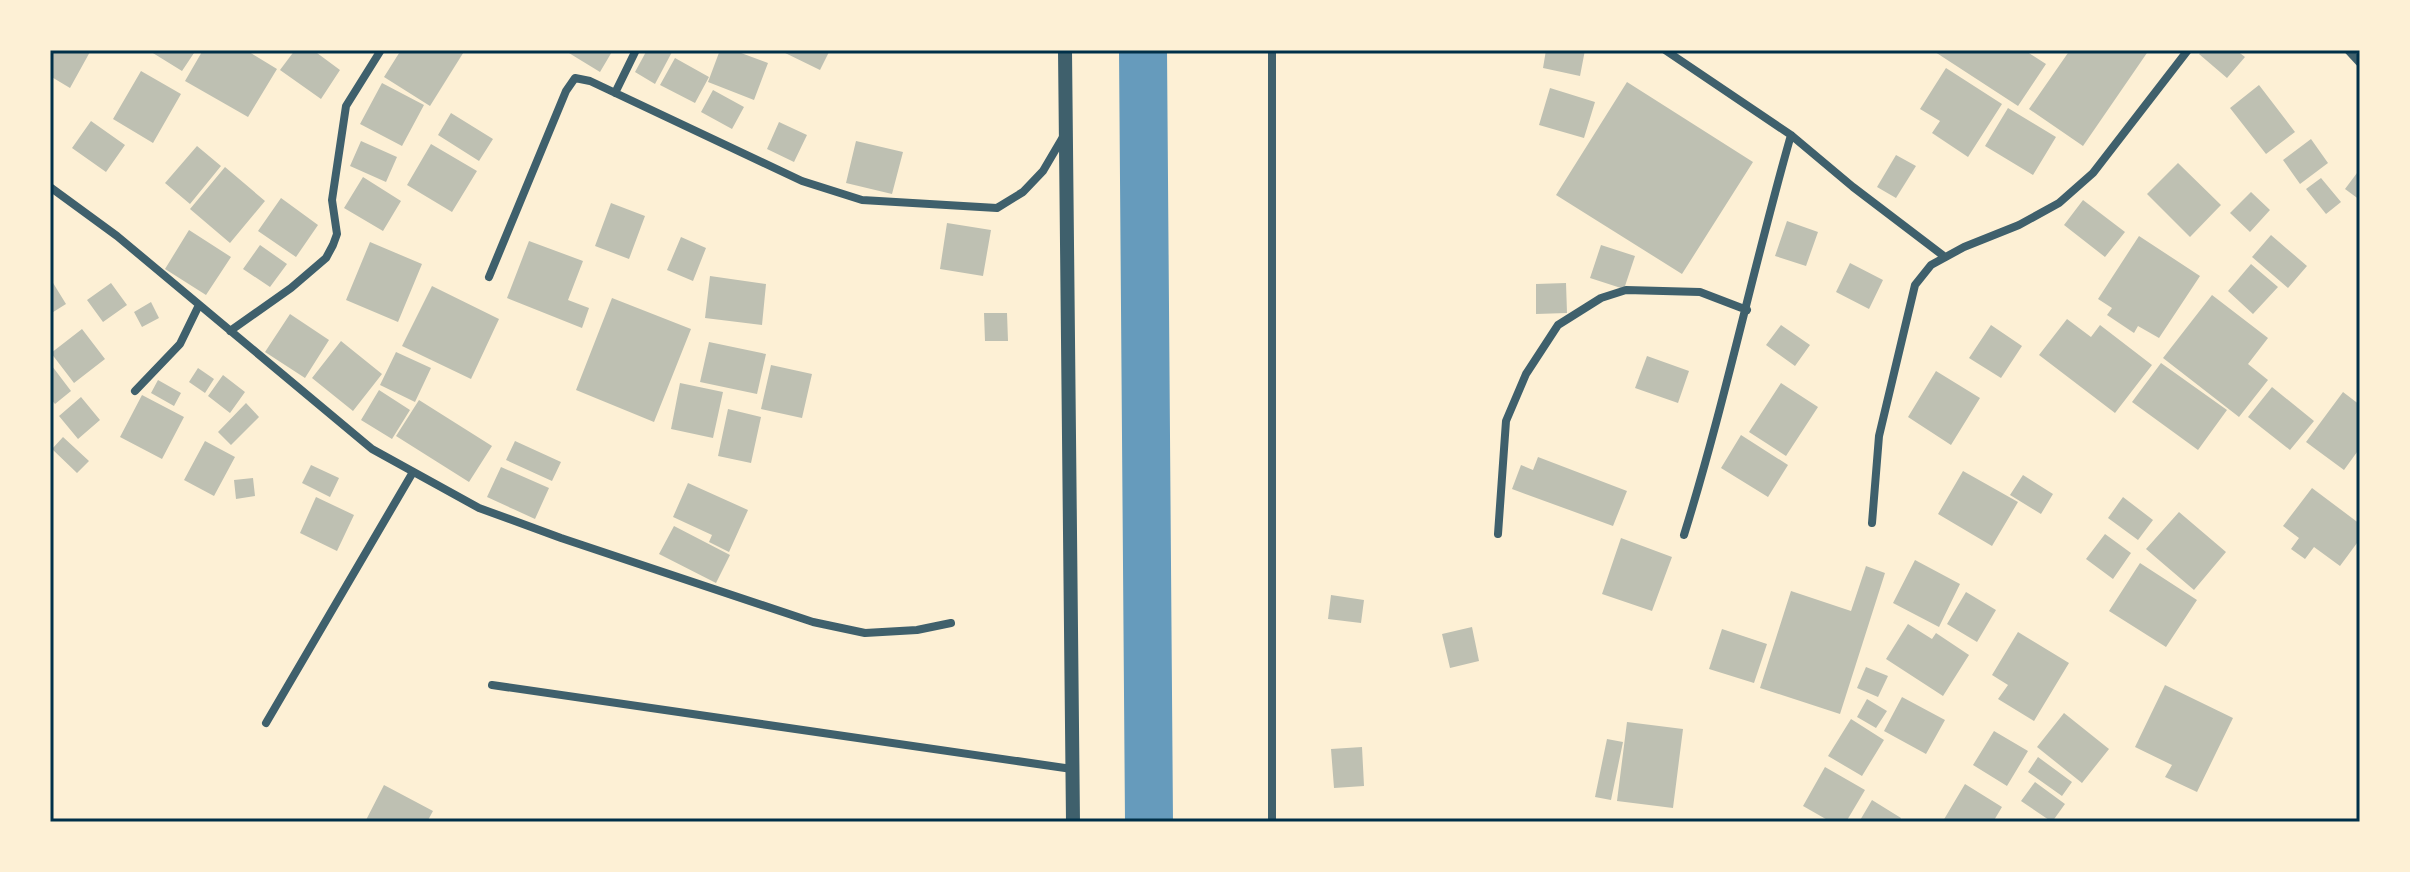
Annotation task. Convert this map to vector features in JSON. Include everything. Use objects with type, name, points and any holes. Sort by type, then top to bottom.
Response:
[{"type":"street","points":[[230,331],[291,288],[326,258],[333,245],[337,234],[332,200],[346,106],[381,50]]},
{"type":"street","points":[[615,93],[636,50]]},
{"type":"street","points":[[1065,50],[1073,822]]},
{"type":"street","points":[[1272,50],[1272,822]]},
{"type":"street","points":[[1665,50],[1791,135],[1945,257]]},
{"type":"street","points":[[1872,523],[1879,436],[1915,285],[1931,265],[1945,257],[2019,225],[2059,203],[2093,173],[2188,50]]},
{"type":"street","points":[[2348,50],[2360,63]]},
{"type":"street","points":[[489,277],[566,91],[575,78],[615,93],[802,181],[862,200],[997,208],[1023,192],[1043,171],[1065,132]]},
{"type":"street","points":[[1684,535],[1709,453],[1791,135]]},
{"type":"street","points":[[50,187],[117,236],[372,449],[479,508],[813,622],[865,633],[917,630],[951,623]]},
{"type":"street","points":[[1498,534],[1506,421],[1526,374],[1558,325],[1601,298],[1626,290],[1700,292],[1747,310]]},
{"type":"street","points":[[135,391],[180,344],[199,305]]},
{"type":"street","points":[[266,723],[413,472]]},
{"type":"street","points":[[492,685],[1072,769]]},
{"type":"building","points":[[50,50],[91,50],[70,88],[50,76]]},
{"type":"building","points":[[148,50],[196,50],[182,71]]},
{"type":"building","points":[[203,50],[246,50],[277,69],[248,117],[185,81]]},
{"type":"building","points":[[295,50],[313,50],[340,70],[321,99],[280,70]]},
{"type":"building","points":[[401,50],[465,50],[430,106],[384,77]]},
{"type":"building","points":[[564,50],[613,50],[600,72]]},
{"type":"building","points":[[647,50],[672,52],[655,84],[635,72]]},
{"type":"building","points":[[720,50],[733,50],[768,63],[754,100],[708,82]]},
{"type":"building","points":[[779,50],[830,50],[820,70]]},
{"type":"building","points":[[1546,50],[1585,50],[1580,76],[1543,68]]},
{"type":"building","points":[[1932,50],[2024,50],[2046,64],[2018,106]]},
{"type":"building","points":[[2070,50],[2149,50],[2083,146],[2029,109]]},
{"type":"building","points":[[2203,50],[2236,50],[2245,57],[2227,78],[2199,54]]},
{"type":"building","points":[[675,58],[709,77],[695,103],[660,85]]},
{"type":"building","points":[[1946,68],[2002,104],[1968,157],[1932,133],[1940,121],[1920,109]]},
{"type":"building","points":[[141,71],[181,94],[153,143],[113,119]]},
{"type":"building","points":[[1627,82],[1753,162],[1682,274],[1556,195]]},
{"type":"building","points":[[382,83],[424,105],[402,146],[360,124]]},
{"type":"building","points":[[2259,85],[2295,132],[2266,154],[2230,108]]},
{"type":"building","points":[[1550,88],[1595,102],[1584,138],[1539,125]]},
{"type":"building","points":[[713,90],[744,107],[732,129],[701,112]]},
{"type":"building","points":[[2008,108],[2056,137],[2033,175],[1985,146]]},
{"type":"building","points":[[451,113],[493,139],[479,161],[438,135]]},
{"type":"building","points":[[91,121],[125,145],[106,172],[72,148]]},
{"type":"building","points":[[779,122],[807,135],[794,162],[767,149]]},
{"type":"building","points":[[2311,139],[2328,163],[2300,184],[2283,160]]},
{"type":"building","points":[[361,141],[397,157],[386,182],[350,166]]},
{"type":"building","points":[[856,141],[903,152],[892,194],[846,183]]},
{"type":"building","points":[[431,144],[477,171],[452,212],[407,185]]},
{"type":"building","points":[[197,146],[221,166],[190,204],[165,183]]},
{"type":"building","points":[[1896,155],[1916,166],[1896,198],[1877,187]]},
{"type":"building","points":[[2178,163],[2221,205],[2190,237],[2147,194]]},
{"type":"building","points":[[225,167],[265,201],[230,243],[190,209]]},
{"type":"building","points":[[2360,169],[2360,200],[2345,189]]},
{"type":"building","points":[[363,177],[401,201],[383,231],[344,208]]},
{"type":"building","points":[[2321,178],[2341,202],[2326,214],[2306,189]]},
{"type":"building","points":[[2251,192],[2270,210],[2250,232],[2230,213]]},
{"type":"building","points":[[281,198],[318,225],[296,257],[258,231]]},
{"type":"building","points":[[2083,200],[2125,232],[2105,257],[2064,225]]},
{"type":"building","points":[[611,203],[645,216],[629,259],[595,246]]},
{"type":"building","points":[[1787,221],[1818,232],[1806,266],[1775,256]]},
{"type":"building","points":[[947,223],[991,230],[983,276],[940,269]]},
{"type":"building","points":[[189,230],[231,257],[206,295],[165,269]]},
{"type":"building","points":[[2271,235],[2307,266],[2288,288],[2252,257]]},
{"type":"building","points":[[2139,236],[2200,276],[2159,338],[2138,326],[2134,333],[2107,315],[2112,308],[2098,299]]},
{"type":"building","points":[[681,237],[706,248],[693,281],[667,270]]},
{"type":"building","points":[[529,241],[583,261],[568,300],[589,308],[582,328],[507,298]]},
{"type":"building","points":[[370,242],[422,264],[398,322],[346,300]]},
{"type":"building","points":[[260,245],[287,264],[270,287],[243,269]]},
{"type":"building","points":[[1601,245],[1635,256],[1624,289],[1590,278]]},
{"type":"building","points":[[1850,263],[1883,280],[1869,309],[1836,292]]},
{"type":"building","points":[[2251,264],[2278,287],[2253,314],[2228,291]]},
{"type":"building","points":[[710,276],[766,284],[762,325],[705,318]]},
{"type":"building","points":[[50,278],[66,304],[50,314]]},
{"type":"building","points":[[111,283],[127,305],[103,322],[87,300]]},
{"type":"building","points":[[1566,283],[1567,313],[1536,314],[1536,284]]},
{"type":"building","points":[[432,286],[499,319],[471,379],[402,346]]},
{"type":"building","points":[[2212,295],[2268,338],[2248,364],[2268,380],[2239,417],[2163,358]]},
{"type":"building","points":[[612,298],[691,329],[654,422],[576,390]]},
{"type":"building","points":[[151,302],[159,318],[142,327],[134,312]]},
{"type":"building","points":[[984,313],[1007,313],[1008,341],[985,341]]},
{"type":"building","points":[[290,314],[329,340],[305,378],[265,352]]},
{"type":"building","points":[[2067,319],[2091,337],[2100,325],[2152,365],[2115,413],[2039,355]]},
{"type":"building","points":[[1781,325],[1810,345],[1795,366],[1766,345]]},
{"type":"building","points":[[1991,325],[2022,346],[2001,378],[1969,358]]},
{"type":"building","points":[[82,329],[105,359],[74,383],[51,353]]},
{"type":"building","points":[[341,341],[382,374],[353,411],[312,378]]},
{"type":"building","points":[[709,342],[766,354],[757,394],[700,382]]},
{"type":"building","points":[[396,352],[431,368],[415,402],[380,385]]},
{"type":"building","points":[[1647,356],[1689,371],[1678,403],[1635,388]]},
{"type":"building","points":[[2161,363],[2227,410],[2198,450],[2132,402]]},
{"type":"building","points":[[771,365],[812,374],[802,418],[761,409]]},
{"type":"building","points":[[52,366],[71,391],[55,404],[50,398]]},
{"type":"building","points":[[198,368],[214,379],[205,393],[189,382]]},
{"type":"building","points":[[1936,371],[1980,398],[1951,445],[1908,417]]},
{"type":"building","points":[[223,375],[245,392],[230,413],[208,396]]},
{"type":"building","points":[[158,380],[181,393],[174,406],[151,393]]},
{"type":"building","points":[[680,383],[723,392],[713,438],[671,429]]},
{"type":"building","points":[[1781,383],[1818,407],[1786,456],[1749,432]]},
{"type":"building","points":[[2272,387],[2314,421],[2290,450],[2248,417]]},
{"type":"building","points":[[379,390],[410,410],[392,439],[361,420]]},
{"type":"building","points":[[2343,392],[2360,405],[2360,448],[2344,470],[2306,442]]},
{"type":"building","points":[[142,395],[184,417],[162,459],[120,437]]},
{"type":"building","points":[[81,397],[100,420],[78,439],[59,416]]},
{"type":"building","points":[[419,400],[492,446],[469,482],[396,436]]},
{"type":"building","points":[[246,403],[259,417],[231,445],[218,432]]},
{"type":"building","points":[[728,409],[761,417],[751,463],[718,456]]},
{"type":"building","points":[[1741,435],[1788,465],[1768,497],[1721,468]]},
{"type":"building","points":[[63,437],[89,461],[77,473],[52,449]]},
{"type":"building","points":[[205,441],[235,457],[214,496],[184,480]]},
{"type":"building","points":[[515,441],[561,462],[552,481],[506,460]]},
{"type":"building","points":[[1538,457],[1627,491],[1613,526],[1512,489],[1521,465],[1533,470]]},
{"type":"building","points":[[311,465],[339,478],[330,497],[302,483]]},
{"type":"building","points":[[501,467],[549,488],[535,519],[487,497]]},
{"type":"building","points":[[1963,471],[2018,502],[1992,546],[1938,514]]},
{"type":"building","points":[[2023,475],[2053,494],[2041,514],[2010,495]]},
{"type":"building","points":[[253,478],[255,496],[236,499],[234,480]]},
{"type":"building","points":[[688,483],[748,510],[729,552],[709,542],[712,535],[673,517]]},
{"type":"building","points":[[2312,488],[2360,524],[2360,539],[2340,566],[2314,547],[2305,559],[2291,549],[2299,538],[2283,526]]},
{"type":"building","points":[[316,497],[354,515],[337,551],[300,533]]},
{"type":"building","points":[[2123,497],[2153,520],[2138,540],[2108,518]]},
{"type":"building","points":[[2179,512],[2226,552],[2194,590],[2146,549]]},
{"type":"building","points":[[674,526],[730,555],[716,583],[659,554]]},
{"type":"building","points":[[2105,534],[2131,553],[2113,579],[2086,559]]},
{"type":"building","points":[[1621,538],[1672,557],[1652,611],[1602,594]]},
{"type":"building","points":[[1915,560],[1960,584],[1939,627],[1893,603]]},
{"type":"building","points":[[2140,563],[2197,600],[2166,647],[2109,611]]},
{"type":"building","points":[[1866,566],[1885,573],[1840,714],[1760,688],[1791,591],[1851,611]]},
{"type":"building","points":[[1966,592],[1996,610],[1977,642],[1947,624]]},
{"type":"building","points":[[1331,595],[1364,600],[1361,623],[1328,619]]},
{"type":"building","points":[[1908,624],[1932,639],[1936,633],[1969,655],[1943,696],[1886,659]]},
{"type":"building","points":[[1472,627],[1479,661],[1450,668],[1442,634]]},
{"type":"building","points":[[1722,629],[1767,644],[1754,683],[1709,669]]},
{"type":"building","points":[[2018,632],[2069,663],[2034,721],[1998,699],[2008,685],[1992,675]]},
{"type":"building","points":[[1866,667],[1888,676],[1878,697],[1857,688]]},
{"type":"building","points":[[2165,685],[2233,718],[2197,792],[2165,777],[2172,765],[2135,747]]},
{"type":"building","points":[[1902,697],[1945,720],[1926,754],[1884,731]]},
{"type":"building","points":[[1867,699],[1887,711],[1876,728],[1857,717]]},
{"type":"building","points":[[2064,713],[2109,749],[2082,783],[2037,747]]},
{"type":"building","points":[[1851,719],[1884,740],[1862,776],[1828,756]]},
{"type":"building","points":[[1627,722],[1683,729],[1673,808],[1617,801]]},
{"type":"building","points":[[1994,731],[2028,751],[2007,786],[1973,765]]},
{"type":"building","points":[[1607,739],[1623,742],[1611,800],[1595,797]]},
{"type":"building","points":[[1362,747],[1364,786],[1334,788],[1331,749]]},
{"type":"building","points":[[2038,757],[2072,782],[2062,796],[2028,772]]},
{"type":"building","points":[[1825,767],[1865,790],[1846,822],[1831,822],[1803,806]]},
{"type":"building","points":[[2035,782],[2065,804],[2052,822],[2021,801]]},
{"type":"building","points":[[1965,784],[2002,807],[1993,822],[1943,821]]},
{"type":"building","points":[[384,785],[433,811],[427,822],[365,822]]},
{"type":"building","points":[[1872,800],[1901,818],[1899,822],[1859,822]]},
{"type":"waterway","points":[[1143,50],[1149,822]]}]
